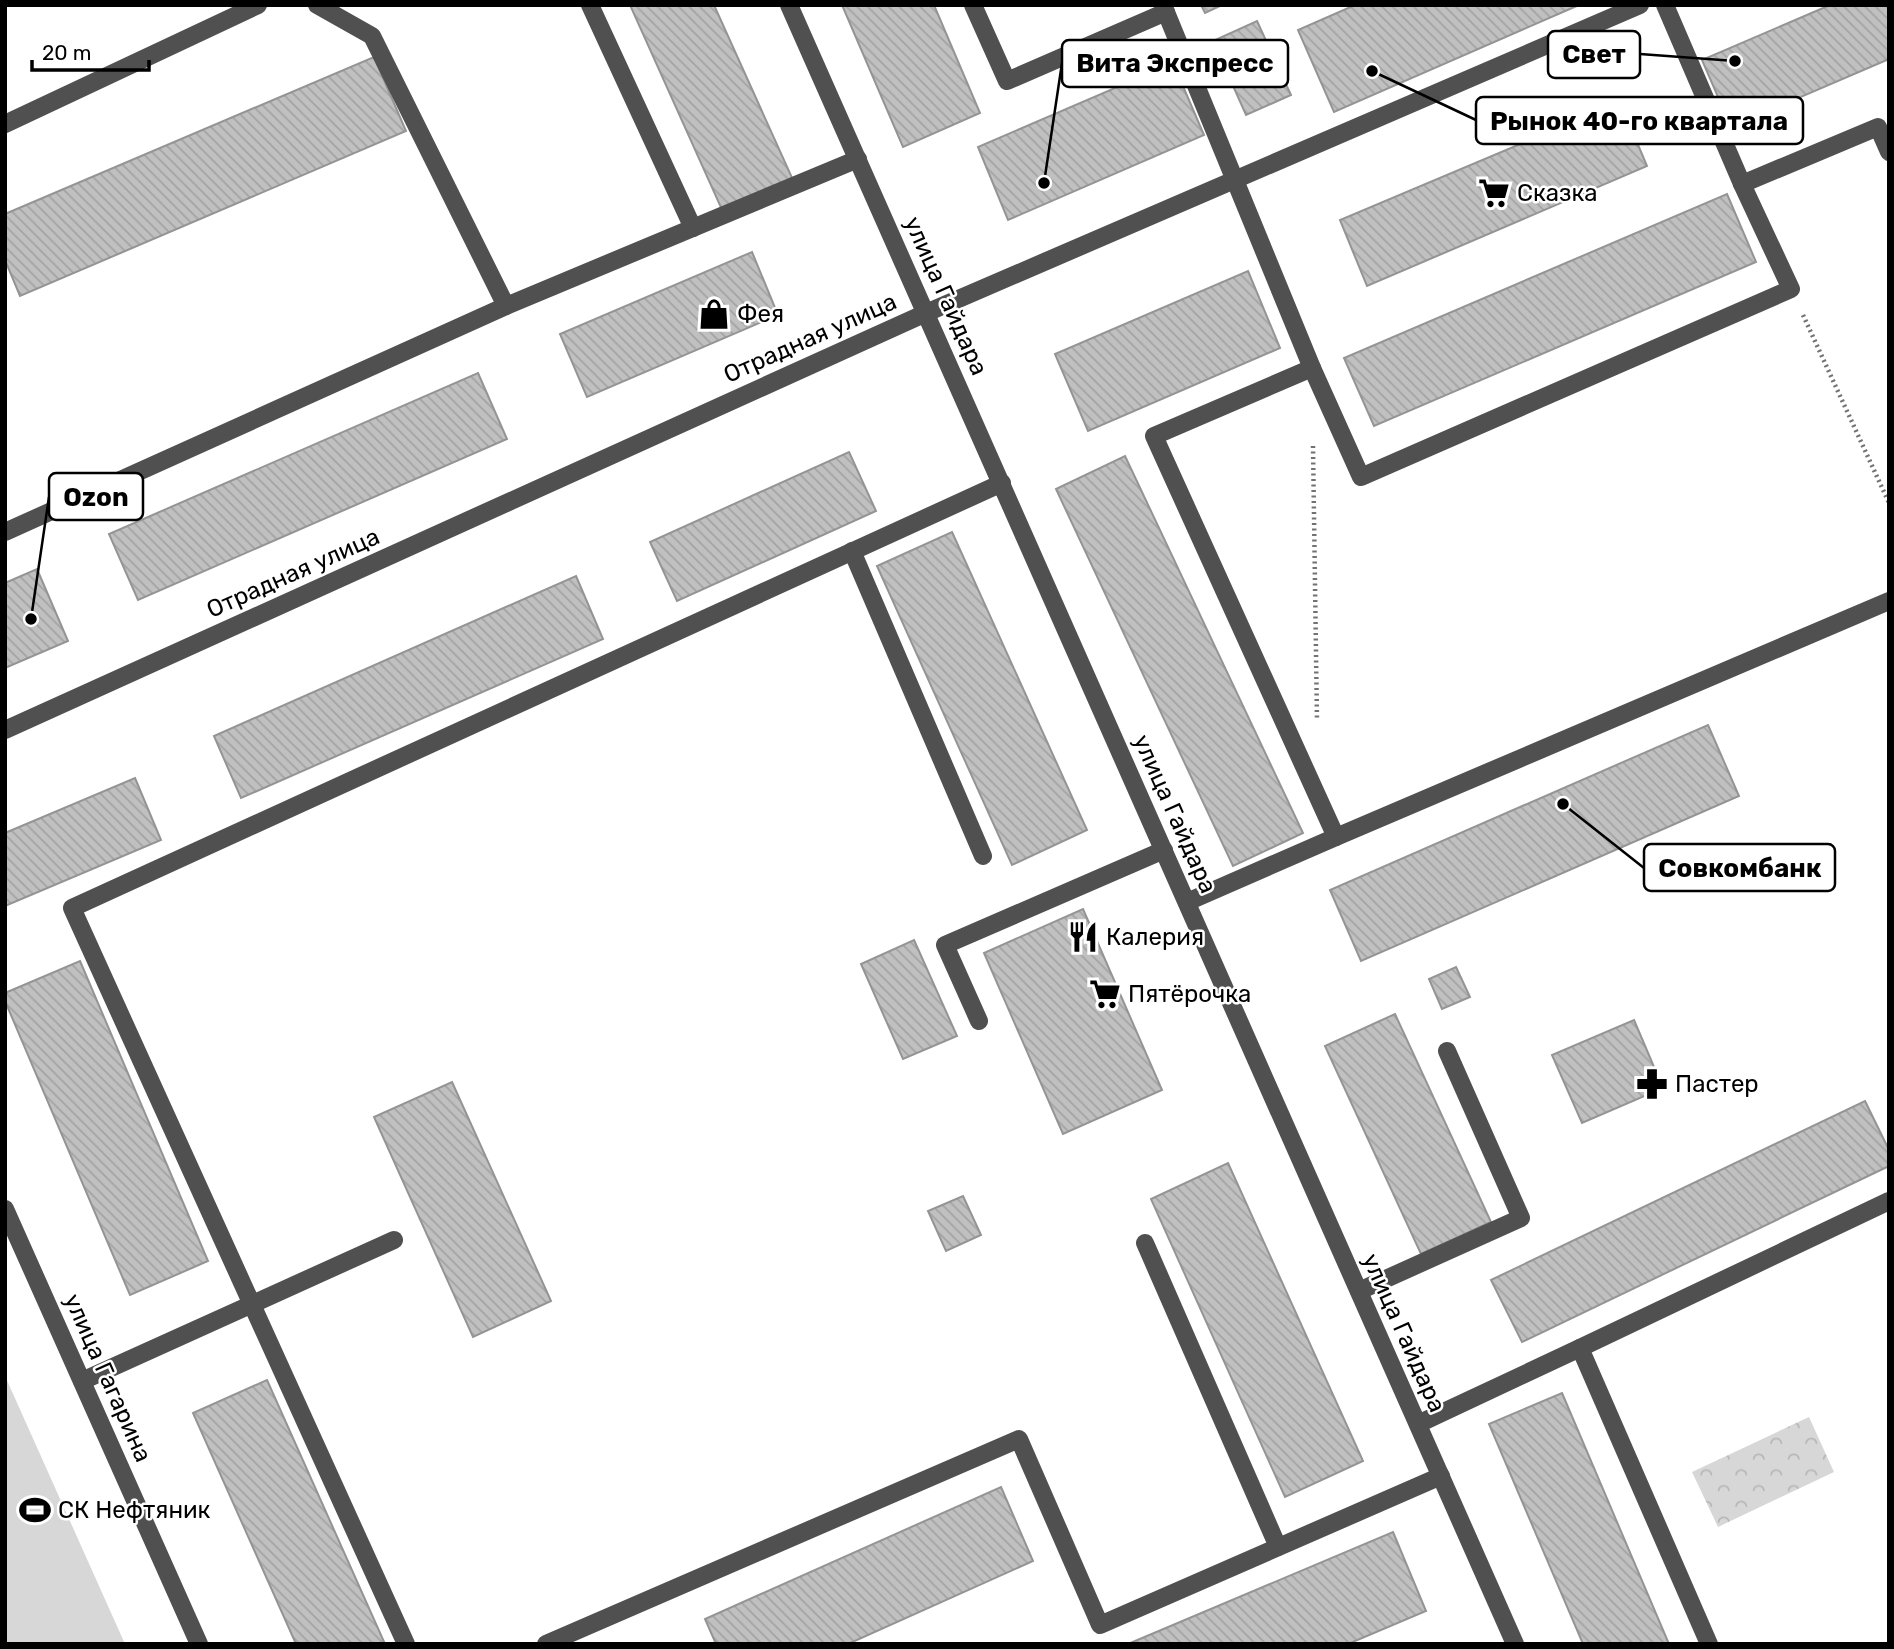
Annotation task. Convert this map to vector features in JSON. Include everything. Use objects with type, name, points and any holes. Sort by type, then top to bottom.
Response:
[{"type":"street","points":[[5,124],[258,5]]},
{"type":"street","points":[[317,5],[372,36],[506,306]]},
{"type":"street","points":[[590,5],[693,228]]},
{"type":"street","name":"улица Гайдара","points":[[789,5],[1515,1644]]},
{"type":"street","points":[[973,5],[1007,81],[1165,9],[1312,368],[1361,477],[1791,289],[1742,184],[1665,5]]},
{"type":"street","name":"Отрадная улица","points":[[5,730],[926,313],[1640,5]]},
{"type":"street","points":[[1742,184],[1878,127],[1889,152]]},
{"type":"street","points":[[5,533],[506,306],[858,159]]},
{"type":"street","points":[[1312,368],[1154,436],[1336,837]]},
{"type":"street","points":[[406,1644],[72,908],[1002,482]]},
{"type":"street","points":[[852,551],[983,856]]},
{"type":"street","points":[[1187,902],[1889,601]]},
{"type":"street","points":[[979,1021],[946,945],[1164,850]]},
{"type":"street","points":[[1359,1291],[1521,1218],[1447,1051]]},
{"type":"street","points":[[1418,1424],[1889,1201]]},
{"type":"street","name":"улица Гагарина","points":[[5,1209],[200,1644]]},
{"type":"street","points":[[82,1381],[394,1240]]},
{"type":"street","points":[[1145,1243],[1278,1547]]},
{"type":"street","points":[[1580,1348],[1709,1644]]},
{"type":"street","points":[[546,1644],[1019,1439],[1100,1625],[1441,1476]]},
{"type":"path","points":[[1791,289],[1889,503]]},
{"type":"path","points":[[1313,437],[1317,729]]},
{"type":"green space","name":"СК Нефтяник","points":[[5,1376],[125,1644],[5,1644]]},
{"type":"green space","points":[[1809,1417],[1834,1472],[1718,1527],[1692,1472]]},
{"type":"building","points":[[630,5],[714,5],[793,180],[723,212]]},
{"type":"building","points":[[842,5],[934,5],[980,113],[903,147]]},
{"type":"building","points":[[1201,5],[1222,5],[1205,13]]},
{"type":"building","points":[[1355,5],[1579,5],[1334,112],[1298,30]]},
{"type":"building","points":[[1830,5],[1889,5],[1889,59],[1731,127],[1702,60]]},
{"type":"building","points":[[1257,21],[1291,95],[1246,115],[1213,41]]},
{"type":"building","points":[[374,57],[406,131],[20,296],[5,260],[5,214]]},
{"type":"building","points":[[1173,63],[1204,135],[1008,220],[978,147]]},
{"type":"building","name":"Сказка","points":[[1620,102],[1647,166],[1367,286],[1340,220]]},
{"type":"building","points":[[1727,194],[1756,262],[1374,426],[1344,358]]},
{"type":"building","points":[[752,252],[778,315],[587,397],[560,334]]},
{"type":"building","points":[[1248,271],[1280,348],[1088,431],[1055,354]]},
{"type":"building","points":[[478,373],[507,439],[138,600],[109,534]]},
{"type":"building","points":[[849,452],[876,511],[677,601],[650,542]]},
{"type":"building","points":[[1125,456],[1303,833],[1233,866],[1056,489]]},
{"type":"building","points":[[952,532],[1087,830],[1012,865],[877,566]]},
{"type":"building","points":[[37,569],[68,641],[5,668],[5,583]]},
{"type":"building","points":[[576,576],[603,639],[241,798],[214,736]]},
{"type":"building","points":[[1708,725],[1739,796],[1361,961],[1330,890]]},
{"type":"building","points":[[135,778],[161,840],[5,906],[5,833]]},
{"type":"building","points":[[1083,909],[1162,1090],[1063,1134],[984,953]]},
{"type":"building","points":[[914,940],[957,1036],[903,1059],[861,964]]},
{"type":"building","points":[[80,961],[208,1261],[130,1295],[5,1001],[5,993]]},
{"type":"building","points":[[1456,967],[1470,997],[1442,1009],[1429,979]]},
{"type":"building","points":[[1395,1014],[1491,1222],[1421,1254],[1325,1046]]},
{"type":"building","points":[[1634,1020],[1663,1088],[1582,1123],[1552,1055]]},
{"type":"building","points":[[452,1082],[551,1301],[473,1337],[374,1117]]},
{"type":"building","points":[[1865,1101],[1889,1150],[1889,1166],[1522,1342],[1491,1280]]},
{"type":"building","points":[[1228,1163],[1363,1461],[1285,1497],[1151,1199]]},
{"type":"building","points":[[963,1196],[981,1235],[946,1251],[928,1211]]},
{"type":"building","points":[[267,1380],[385,1644],[296,1644],[193,1413]]},
{"type":"building","points":[[1562,1393],[1669,1644],[1583,1644],[1489,1424]]},
{"type":"building","points":[[1001,1487],[1033,1561],[848,1644],[716,1644],[705,1619]]},
{"type":"building","points":[[1393,1532],[1426,1611],[1348,1644],[1128,1644]]},
{"type":"place","name":"Свет","points":[[1735,61]]},
{"type":"place","name":"Рынок 40-го квартала","points":[[1372,71]]},
{"type":"place","name":"Вита Экспресс","points":[[1044,183]]},
{"type":"place","name":"Сказка","points":[[1494,193]]},
{"type":"place","name":"Фея","points":[[714,314]]},
{"type":"place","name":"Ozon","points":[[31,619]]},
{"type":"place","name":"Совкомбанк","points":[[1563,804]]},
{"type":"place","name":"Калерия","points":[[1083,937]]},
{"type":"place","name":"Пятёрочка","points":[[1105,994]]},
{"type":"place","name":"Пастер","points":[[1652,1084]]},
{"type":"place","name":"СК Нефтяник","points":[[35,1510]]}]
